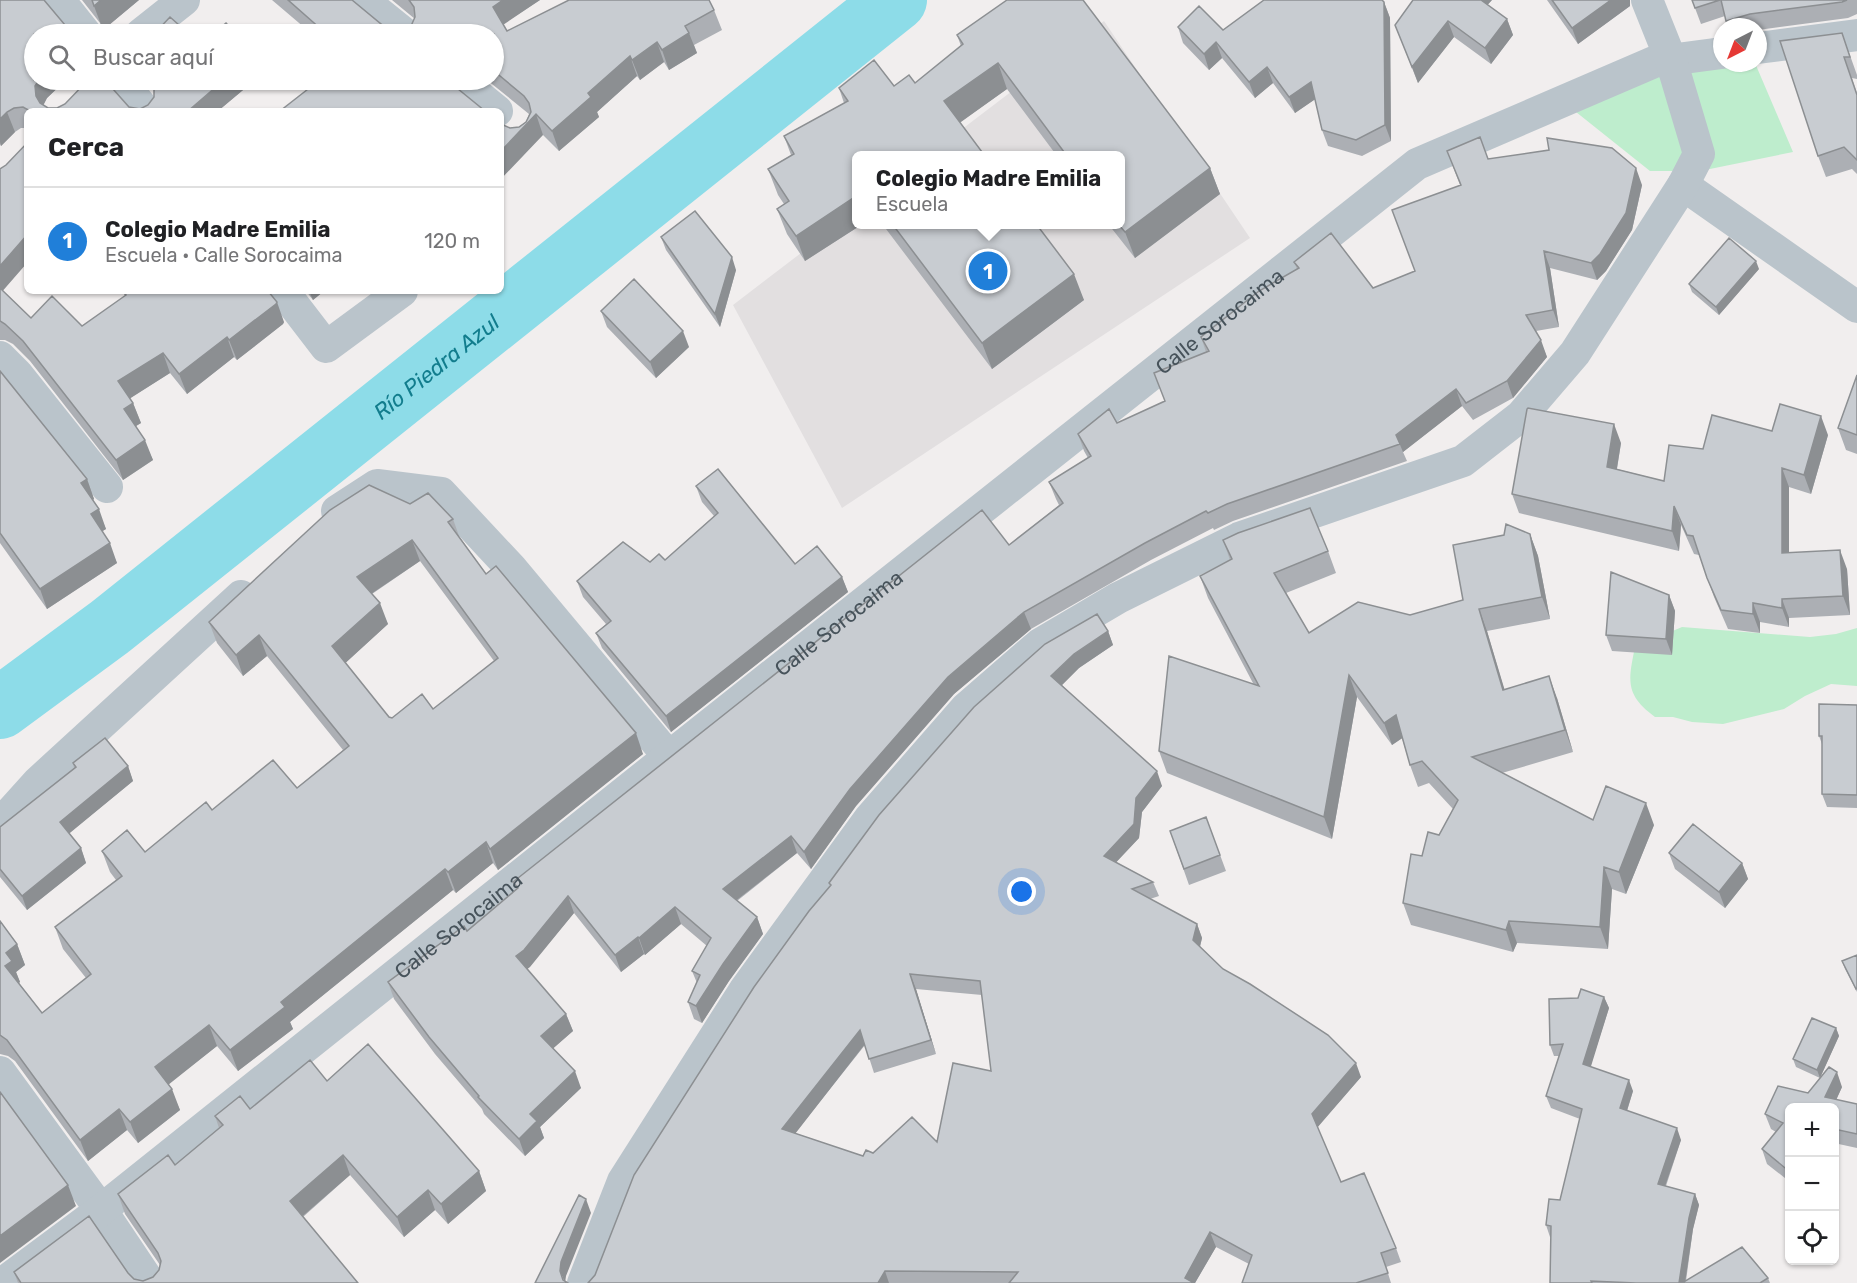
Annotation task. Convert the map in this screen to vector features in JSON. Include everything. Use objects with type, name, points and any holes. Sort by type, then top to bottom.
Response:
[{"type":"street","points":[[59,0],[78,24]]},
{"type":"street","points":[[154,24],[184,0]]},
{"type":"street","points":[[363,0],[393,24]]},
{"type":"street","points":[[583,1283],[623,1181],[744,990],[870,818],[966,708],[1040,644],[1118,598],[1198,558],[1239,538],[1463,461],[1521,416],[1575,353],[1683,185],[1700,154],[1671,60],[1647,0]]},
{"type":"street","points":[[1767,47],[1857,35]]},
{"type":"street","name":"Calle Sorocaima","points":[[3,1283],[101,1210],[1417,164],[1654,62],[1713,54]]},
{"type":"street","points":[[129,90],[143,108]]},
{"type":"street","points":[[471,90],[493,108]]},
{"type":"street","points":[[1683,185],[1857,307]]},
{"type":"street","points":[[285,294],[326,347],[398,294]]},
{"type":"street","points":[[0,357],[17,374],[107,487]]},
{"type":"street","points":[[319,525],[327,517],[377,485],[441,493],[512,569],[669,757]]},
{"type":"street","points":[[0,824],[38,782],[266,573]]},
{"type":"street","points":[[0,1072],[101,1210],[150,1283]]},
{"type":"shaded area","points":[[1104,21],[1250,238],[842,508],[733,305],[852,214],[852,229],[1125,229],[1125,151],[933,151]]},
{"type":"green space","points":[[1713,67],[1713,72],[1759,72],[1793,152],[1700,171],[1650,171],[1571,108],[1652,75]]},
{"type":"green space","points":[[1682,627],[1810,637],[1836,634],[1857,628],[1857,686],[1831,684],[1784,709],[1723,724],[1692,722],[1673,717],[1655,717],[1638,702],[1631,686],[1630,678],[1635,647]]},
{"type":"building","points":[[0,0],[44,0],[64,24],[24,24],[24,90],[35,90],[40,103],[48,108],[14,108],[0,119]]},
{"type":"building","points":[[92,0],[101,0],[94,6]]},
{"type":"building","points":[[288,0],[352,0],[381,24],[315,24]]},
{"type":"building","points":[[409,0],[503,0],[493,7],[503,24],[412,24],[415,17],[414,7]]},
{"type":"building","points":[[569,0],[709,0],[714,10],[685,26],[689,33],[662,50],[657,42],[632,60],[630,56],[588,93],[591,97],[552,131],[536,114],[504,148],[504,125],[510,128],[519,127],[526,122],[531,112],[524,96],[504,79],[504,26],[507,31]]},
{"type":"building","points":[[1007,0],[1083,0],[1210,168],[1125,232],[1122,229],[1125,229],[1125,151],[1063,151],[998,63],[944,101],[981,151],[852,151],[852,199],[796,236],[777,209],[789,201],[768,169],[794,154],[784,136],[848,101],[839,88],[874,60],[894,86],[909,75],[915,83],[963,44],[957,35]]},
{"type":"building","points":[[1264,0],[1382,0],[1384,2],[1385,125],[1356,140],[1322,130],[1311,82],[1289,97],[1267,67],[1249,82],[1216,42],[1204,54],[1178,27],[1199,6],[1223,30]]},
{"type":"building","points":[[1413,0],[1481,0],[1507,19],[1485,48],[1448,21],[1412,67],[1395,25]]},
{"type":"building","points":[[1552,0],[1611,0],[1572,28]]},
{"type":"building","points":[[1692,0],[1720,0],[1695,8]]},
{"type":"building","points":[[1721,0],[1847,0],[1736,18],[1725,18]]},
{"type":"building","points":[[170,17],[178,24],[163,24]]},
{"type":"building","points":[[1842,33],[1850,57],[1844,57],[1857,95],[1857,160],[1844,147],[1818,156],[1780,41]]},
{"type":"building","points":[[78,90],[114,90],[129,107],[134,108],[57,108],[65,104]]},
{"type":"building","points":[[154,90],[212,90],[191,108],[142,108],[148,105],[154,97]]},
{"type":"building","points":[[307,90],[459,90],[481,108],[284,108]]},
{"type":"building","points":[[1480,137],[1488,159],[1549,150],[1547,138],[1612,148],[1636,168],[1626,213],[1600,254],[1591,263],[1544,251],[1553,310],[1526,315],[1541,340],[1507,381],[1466,403],[1456,389],[1396,435],[1400,444],[1227,504],[1208,513],[1206,511],[1024,612],[948,677],[850,789],[804,852],[791,836],[723,889],[757,917],[696,1006],[688,1002],[700,975],[692,971],[711,938],[675,907],[615,955],[568,896],[524,950],[516,956],[566,1014],[541,1036],[575,1071],[530,1114],[537,1121],[519,1139],[478,1097],[388,982],[464,926],[467,931],[518,888],[513,882],[982,510],[1009,545],[1063,503],[1049,482],[1091,456],[1078,434],[1109,409],[1117,423],[1165,401],[1154,373],[1209,351],[1201,337],[1259,291],[1299,268],[1294,262],[1331,233],[1373,288],[1415,271],[1392,210],[1461,185],[1447,151]]},
{"type":"building","points":[[24,146],[24,238],[0,266],[0,169]]},
{"type":"building","points":[[695,211],[732,257],[715,314],[661,237]]},
{"type":"building","points":[[896,229],[1040,229],[1074,274],[982,343]]},
{"type":"building","points":[[1729,238],[1756,261],[1716,307],[1689,284]]},
{"type":"building","points":[[634,279],[683,331],[650,362],[601,311]]},
{"type":"building","points":[[0,288],[31,318],[52,296],[82,326],[125,294],[270,294],[277,302],[229,340],[227,337],[179,374],[163,353],[118,381],[133,403],[124,409],[145,440],[116,460],[23,341],[0,321]]},
{"type":"building","points":[[0,371],[87,479],[81,483],[99,509],[91,514],[110,543],[40,589],[0,533]]},
{"type":"building","points":[[1857,375],[1857,435],[1838,428]]},
{"type":"building","points":[[1780,404],[1821,416],[1804,475],[1782,468],[1782,553],[1840,550],[1843,596],[1782,599],[1782,608],[1753,603],[1753,614],[1721,610],[1693,536],[1687,535],[1674,506],[1672,531],[1512,494],[1528,408],[1614,424],[1607,467],[1664,481],[1669,445],[1703,449],[1712,415],[1772,431]]},
{"type":"building","points":[[718,469],[795,564],[817,546],[842,577],[666,716],[596,633],[611,621],[577,581],[623,542],[650,562],[659,554],[665,560],[718,513],[696,486]]},
{"type":"building","points":[[369,485],[410,504],[428,493],[453,519],[448,522],[486,574],[496,566],[636,733],[490,849],[486,842],[448,872],[445,869],[281,1002],[285,1007],[230,1050],[209,1025],[155,1067],[172,1089],[130,1122],[119,1109],[80,1140],[7,1040],[0,1035],[0,921],[17,944],[6,953],[12,961],[5,966],[42,1013],[91,974],[55,927],[122,876],[102,851],[127,830],[145,852],[206,802],[212,810],[273,760],[297,788],[349,746],[259,635],[236,655],[209,622],[330,510]],"holes":[[[412,540],[498,658],[433,709],[422,694],[392,718],[332,646],[380,603],[357,577]]]},
{"type":"building","points":[[1310,508],[1328,551],[1274,573],[1309,633],[1358,602],[1410,615],[1463,600],[1453,545],[1504,535],[1506,524],[1530,534],[1542,597],[1479,609],[1503,690],[1549,676],[1565,730],[1472,757],[1593,820],[1606,786],[1646,803],[1619,872],[1604,867],[1600,927],[1509,921],[1506,930],[1403,903],[1411,854],[1422,856],[1428,832],[1439,835],[1458,800],[1422,761],[1410,765],[1396,715],[1384,723],[1349,675],[1324,817],[1159,751],[1169,656],[1259,686],[1200,576],[1232,559],[1223,540]]},
{"type":"building","points":[[1611,572],[1669,595],[1666,639],[1606,635]]},
{"type":"building","points":[[1097,614],[1108,631],[1074,654],[1051,676],[1157,771],[1136,798],[1134,824],[1104,856],[1153,882],[1132,889],[1197,924],[1193,940],[1223,969],[1328,1035],[1356,1063],[1312,1114],[1341,1182],[1364,1173],[1396,1248],[1381,1253],[1388,1273],[1356,1283],[1242,1283],[1252,1255],[1210,1232],[1185,1278],[1194,1283],[1009,1283],[1018,1272],[885,1271],[878,1283],[588,1283],[595,1275],[634,1175],[754,987],[809,911],[831,885],[829,883],[879,815],[974,707],[1045,644]],"holes":[[[910,974],[980,981],[991,1071],[953,1063],[937,1142],[912,1117],[873,1153],[866,1150],[863,1156],[782,1129],[860,1030],[869,1059],[931,1040]]]},
{"type":"building","points":[[1819,704],[1857,705],[1857,795],[1822,794],[1822,736],[1819,736]]},
{"type":"building","points":[[105,738],[128,766],[60,822],[81,848],[22,896],[0,869],[0,827],[76,767],[73,763]]},
{"type":"building","points":[[1206,817],[1220,855],[1184,869],[1170,831]]},
{"type":"building","points":[[1693,824],[1742,863],[1719,892],[1669,853]]},
{"type":"building","points":[[1857,955],[1857,988],[1856,989],[1842,961]]},
{"type":"building","points":[[1581,989],[1604,997],[1583,1064],[1629,1080],[1620,1108],[1677,1128],[1658,1184],[1695,1194],[1679,1283],[1591,1281],[1592,1283],[1550,1283],[1551,1226],[1546,1225],[1549,1199],[1560,1200],[1582,1109],[1546,1096],[1563,1044],[1550,1045],[1549,999],[1578,998]]},
{"type":"building","points":[[1812,1018],[1836,1028],[1817,1070],[1793,1059]]},
{"type":"building","points":[[368,1044],[479,1171],[441,1204],[428,1190],[397,1217],[343,1155],[290,1201],[358,1283],[21,1283],[14,1272],[89,1216],[134,1279],[143,1281],[153,1277],[159,1270],[161,1261],[158,1253],[118,1194],[168,1155],[175,1165],[223,1125],[215,1116],[240,1096],[250,1109],[310,1060],[327,1081]]},
{"type":"building","points":[[1829,1067],[1837,1072],[1825,1097],[1857,1104],[1857,1134],[1839,1130],[1839,1103],[1785,1103],[1785,1168],[1762,1149],[1783,1123],[1765,1114],[1778,1086],[1808,1093]]},
{"type":"building","points":[[0,1092],[68,1185],[0,1236]]},
{"type":"building","points":[[579,1195],[586,1199],[561,1262],[560,1271],[563,1280],[568,1283],[535,1283]]},
{"type":"building","points":[[1742,1247],[1768,1278],[1760,1283],[1682,1283]]},
{"type":"waterway","name":"Río Piedra Azul","points":[[0,708],[110,627],[896,0]]},
{"type":"place","name":"Colegio Madre Emilia","points":[[988,271]]}]
